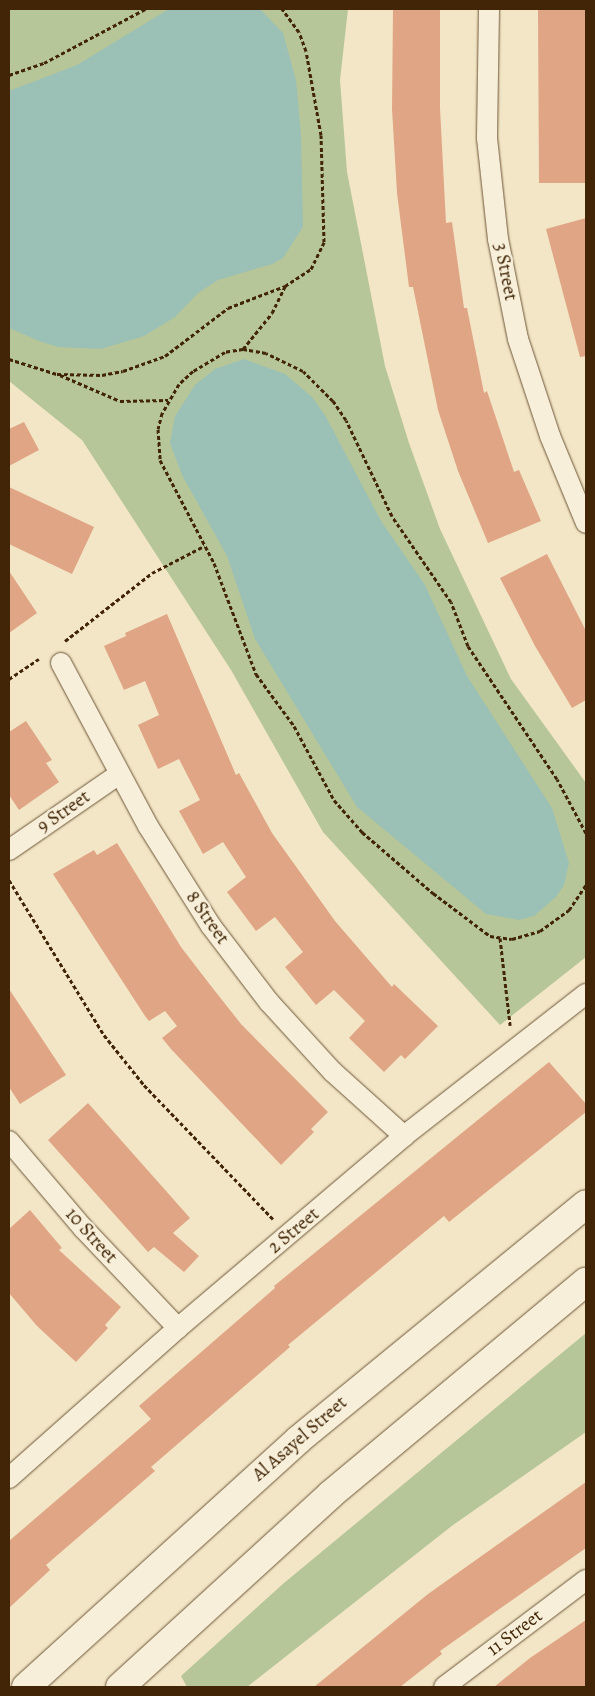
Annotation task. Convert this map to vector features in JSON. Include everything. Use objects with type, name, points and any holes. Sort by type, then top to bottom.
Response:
[{"type":"main road","name":"Al Asayel Street","points":[[26,1687],[298,1440],[586,1204]]},
{"type":"main road","points":[[120,1687],[330,1495],[586,1282]]},
{"type":"street","name":"3 Street","points":[[489,9],[487,138],[498,239],[518,339],[550,436],[586,523]]},
{"type":"street","name":"8 Street","points":[[54,659],[179,876],[269,1002],[333,1072],[404,1136]]},
{"type":"street","name":"9 Street","points":[[9,850],[119,774]]},
{"type":"street","name":"2 Street","points":[[9,1478],[178,1328],[290,1235],[404,1136],[513,1050],[584,999]]},
{"type":"street","name":"10 Street","points":[[9,1141],[90,1235],[178,1328]]},
{"type":"street","name":"11 Street","points":[[444,1687],[586,1580]]},
{"type":"path","points":[[9,75],[44,63],[145,9]]},
{"type":"path","points":[[57,374],[102,375],[144,365],[181,345],[228,308],[285,286],[311,269],[320,256],[326,226],[321,135],[306,51],[299,32],[282,9]]},
{"type":"path","points":[[243,349],[275,309],[285,286]]},
{"type":"path","points":[[586,833],[557,779],[468,646],[451,602],[392,516],[346,420],[333,401],[303,371],[285,360],[243,349],[225,352],[208,360],[179,384],[168,400],[158,429],[160,460],[222,582],[235,626],[256,674],[294,726],[334,800],[362,832],[433,893],[480,930],[500,938],[523,937],[540,932],[569,910],[586,885]]},
{"type":"path","points":[[9,359],[57,374],[120,401],[168,400]]},
{"type":"path","points":[[61,643],[152,574],[204,546]]},
{"type":"path","points":[[9,679],[54,659]]},
{"type":"path","points":[[9,880],[104,1034],[193,1138],[290,1235]]},
{"type":"path","points":[[500,938],[513,1050]]},
{"type":"green space","points":[[9,9],[348,9],[340,80],[347,172],[385,366],[409,443],[440,529],[511,679],[586,783],[586,957],[500,1025],[323,832],[231,670],[82,440],[9,381]]},
{"type":"green space","points":[[586,1333],[586,1432],[453,1525],[247,1687],[187,1687],[181,1676],[284,1583]]},
{"type":"water","points":[[169,9],[260,9],[283,33],[296,80],[301,134],[303,227],[283,258],[272,264],[218,280],[198,293],[175,317],[144,336],[101,349],[58,347],[9,328],[9,91],[77,65]]},
{"type":"water","points":[[244,359],[285,374],[312,397],[325,415],[381,521],[425,585],[467,676],[552,808],[569,863],[564,885],[556,897],[534,916],[519,920],[486,914],[357,807],[255,639],[227,556],[182,475],[170,443],[175,416],[195,385],[215,369]]},
{"type":"building","points":[[393,9],[440,9],[440,108],[446,223],[452,222],[464,308],[467,308],[484,393],[487,391],[514,472],[519,470],[541,521],[488,543],[458,471],[438,410],[413,287],[409,287],[397,193],[392,109]]},
{"type":"building","points":[[538,9],[586,9],[586,183],[539,183]]},
{"type":"building","points":[[586,218],[586,356],[580,357],[546,229]]},
{"type":"building","points":[[24,422],[39,450],[9,466],[9,429]]},
{"type":"building","points":[[9,487],[94,527],[72,574],[9,544]]},
{"type":"building","points":[[547,554],[586,631],[586,700],[572,708],[535,646],[500,578]]},
{"type":"building","points":[[9,571],[37,613],[9,633]]},
{"type":"building","points":[[167,614],[236,775],[239,773],[272,833],[335,921],[392,987],[394,984],[438,1026],[405,1059],[401,1055],[384,1072],[349,1038],[365,1021],[334,990],[316,1005],[285,967],[303,952],[275,917],[256,931],[227,892],[246,877],[223,842],[203,854],[179,811],[200,800],[179,759],[158,769],[138,725],[159,715],[145,681],[124,690],[104,646],[126,636],[125,633]]},
{"type":"building","points":[[26,721],[52,760],[46,763],[59,782],[19,810],[9,795],[9,732]]},
{"type":"building","points":[[117,843],[181,947],[211,986],[241,1024],[328,1112],[311,1129],[314,1132],[281,1165],[162,1038],[177,1026],[165,1011],[149,1021],[53,874],[94,850],[97,855]]},
{"type":"building","points":[[9,989],[66,1075],[20,1104],[9,1087]]},
{"type":"building","points":[[549,1062],[586,1104],[586,1112],[449,1222],[444,1216],[288,1345],[290,1347],[151,1467],[155,1471],[46,1565],[50,1570],[9,1608],[9,1541],[151,1419],[139,1406],[275,1288],[274,1286]]},
{"type":"building","points":[[88,1103],[190,1218],[173,1233],[199,1256],[184,1272],[154,1247],[148,1252],[48,1140]]},
{"type":"building","points":[[30,1210],[62,1248],[59,1250],[121,1307],[105,1325],[108,1328],[76,1362],[37,1326],[9,1293],[9,1229]]},
{"type":"building","points":[[586,1482],[586,1548],[440,1651],[442,1654],[400,1687],[314,1687],[428,1594]]},
{"type":"building","points":[[586,1620],[586,1687],[494,1687],[530,1658]]}]
